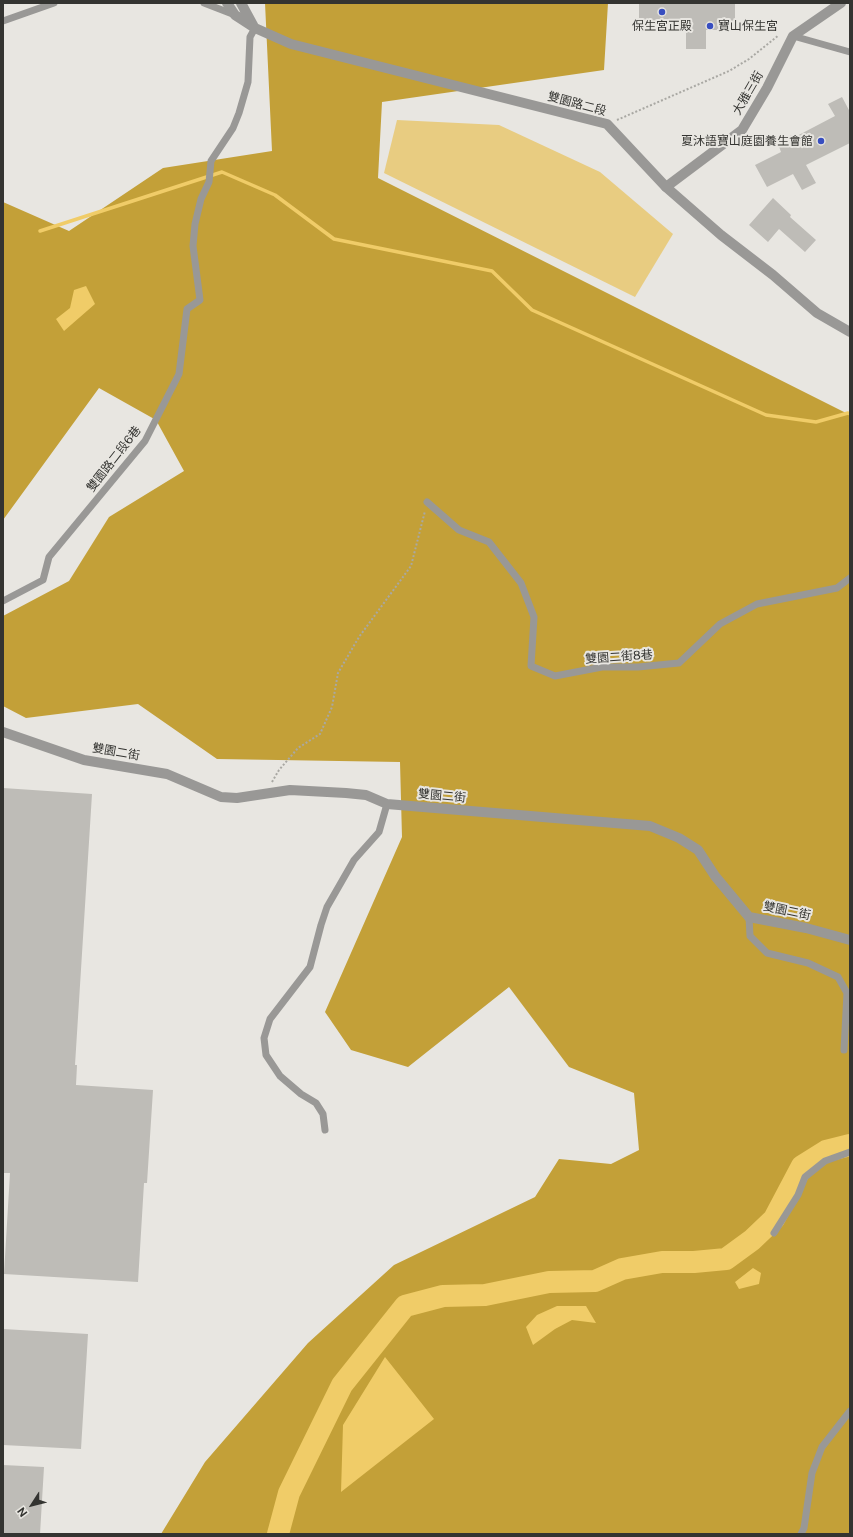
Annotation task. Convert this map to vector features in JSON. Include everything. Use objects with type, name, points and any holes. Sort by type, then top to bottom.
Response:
[{"type":"street","name":"雙園路二段","points":[[227,3],[235,15],[255,28],[291,44],[607,124],[666,187],[817,313],[850,332]]},
{"type":"street","points":[[241,3],[255,28]]},
{"type":"street","name":"大雅三街","points":[[666,187],[742,130],[767,88],[793,36],[841,3]]},
{"type":"street","name":"雙園二街","points":[[3,732],[84,760],[167,774],[221,797],[238,798],[290,790],[346,793],[366,795],[387,804],[650,826],[679,838],[698,850],[715,876],[749,917],[806,928],[850,940]]},
{"type":"lane","points":[[3,21],[54,3]]},
{"type":"lane","points":[[204,3],[235,15]]},
{"type":"lane","name":"雙園路二段6巷","points":[[3,601],[43,580],[49,556],[145,441],[179,374],[187,309],[200,300],[193,246],[194,224],[201,199],[209,182],[211,161],[233,128],[239,113],[248,82],[250,37],[255,28]]},
{"type":"lane","points":[[793,36],[850,52]]},
{"type":"lane","name":"雙園二街8巷","points":[[427,502],[459,530],[489,542],[521,583],[534,617],[531,666],[555,676],[602,667],[638,668],[679,663],[720,624],[757,604],[837,588],[850,578]]},
{"type":"lane","points":[[325,1130],[323,1114],[316,1103],[301,1094],[280,1076],[266,1055],[264,1038],[270,1019],[310,967],[320,925],[327,907],[354,860],[379,832],[387,804]]},
{"type":"lane","points":[[749,917],[750,936],[767,953],[808,963],[838,977],[846,994],[844,1050]]},
{"type":"lane","points":[[774,1233],[798,1195],[805,1177],[825,1161],[850,1152]]},
{"type":"lane","points":[[801,1534],[804,1528],[814,1467],[822,1448],[850,1412]]},
{"type":"path","name":"大雅三街","points":[[607,124],[729,71],[749,59],[779,35]]},
{"type":"path","points":[[265,794],[279,770],[298,748],[320,734],[332,707],[338,673],[360,637],[411,566],[427,502]]},
{"type":"shaded area","points":[[265,3],[608,3],[604,70],[382,102],[378,178],[850,415],[850,1534],[161,1534],[205,1462],[308,1343],[394,1265],[535,1197],[559,1159],[611,1164],[639,1150],[634,1093],[569,1067],[509,987],[408,1067],[351,1050],[325,1012],[402,837],[400,762],[217,759],[138,704],[26,718],[3,706],[3,616],[69,581],[109,517],[184,471],[156,420],[99,388],[3,520],[3,202],[69,231],[163,168],[272,151]]},
{"type":"shaded area","points":[[397,120],[499,125],[600,172],[673,234],[635,297],[384,173]]},
{"type":"shaded area","points":[[86,286],[95,304],[64,331],[56,319],[70,308],[74,290]]},
{"type":"shaded area","points":[[753,1268],[761,1273],[759,1284],[739,1289],[735,1282]]},
{"type":"shaded area","points":[[557,1306],[586,1306],[596,1323],[572,1320],[555,1329],[533,1345],[526,1327],[537,1315]]},
{"type":"shaded area","points":[[385,1357],[434,1419],[341,1492],[343,1425]]},
{"type":"building","name":"寶山保生宮","points":[[639,3],[735,3],[735,30],[706,30],[706,49],[686,49],[686,21],[639,21]]},
{"type":"building","points":[[842,97],[850,112],[850,143],[806,165],[816,183],[802,190],[793,174],[767,187],[755,165],[781,152],[777,141],[792,135],[793,138],[835,116],[828,104]]},
{"type":"building","points":[[773,198],[791,215],[790,217],[816,240],[805,252],[779,229],[768,242],[749,225]]},
{"type":"building","points":[[3,788],[92,794],[75,1065],[77,1065],[76,1085],[153,1090],[147,1183],[144,1183],[138,1282],[4,1274],[10,1173],[3,1173]]},
{"type":"building","points":[[3,1329],[88,1334],[81,1449],[3,1445]]},
{"type":"building","points":[[3,1465],[44,1467],[40,1534],[3,1534]]},
{"type":"waterway","points":[[40,231],[222,172],[275,195],[334,239],[492,271],[532,310],[766,415],[816,422],[848,413],[850,414]]},
{"type":"waterway","points":[[278,1534],[289,1493],[342,1385],[405,1306],[443,1296],[485,1295],[549,1282],[595,1281],[622,1269],[662,1262],[694,1262],[726,1259],[752,1240],[774,1219],[802,1166],[826,1151],[850,1145]]},
{"type":"place","name":"保生宮正殿","points":[[662,12]]},
{"type":"place","name":"寶山保生宮","points":[[710,26]]},
{"type":"place","name":"夏沐語寶山庭園養生會館","points":[[821,141]]}]
